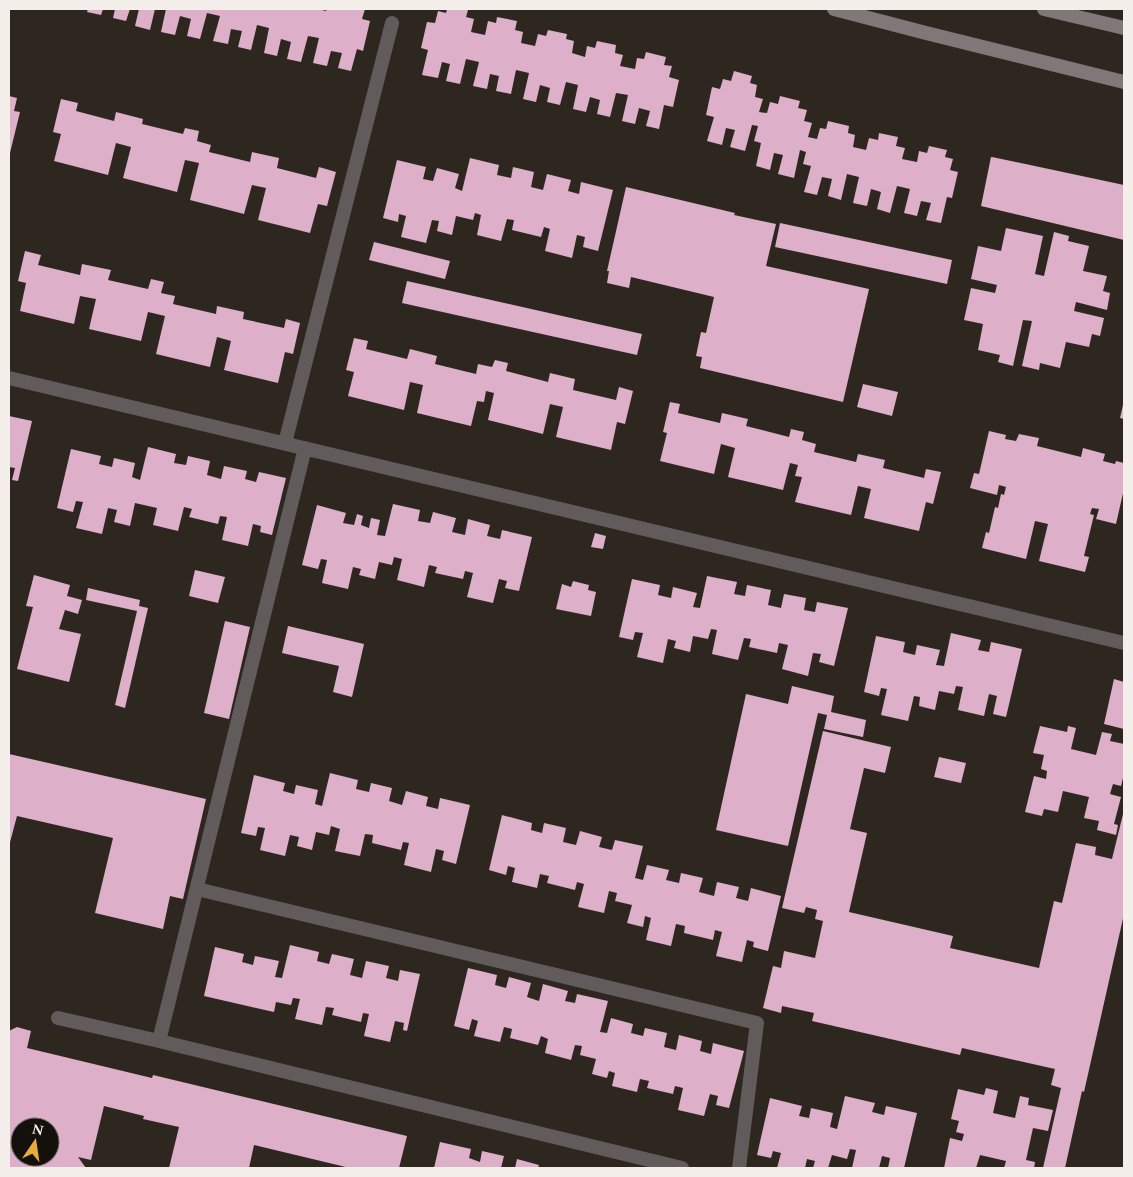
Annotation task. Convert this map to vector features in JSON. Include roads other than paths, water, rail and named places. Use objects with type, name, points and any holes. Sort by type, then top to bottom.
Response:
[{"type":"main road","points":[[834,9],[1124,82]]},
{"type":"main road","points":[[1044,9],[1124,28]]},
{"type":"street","points":[[285,443],[392,23]]},
{"type":"street","points":[[9,378],[1124,643]]},
{"type":"street","points":[[159,1041],[305,448]]},
{"type":"street","points":[[197,888],[757,1024],[739,1168]]},
{"type":"street","points":[[58,1018],[682,1168]]}]
